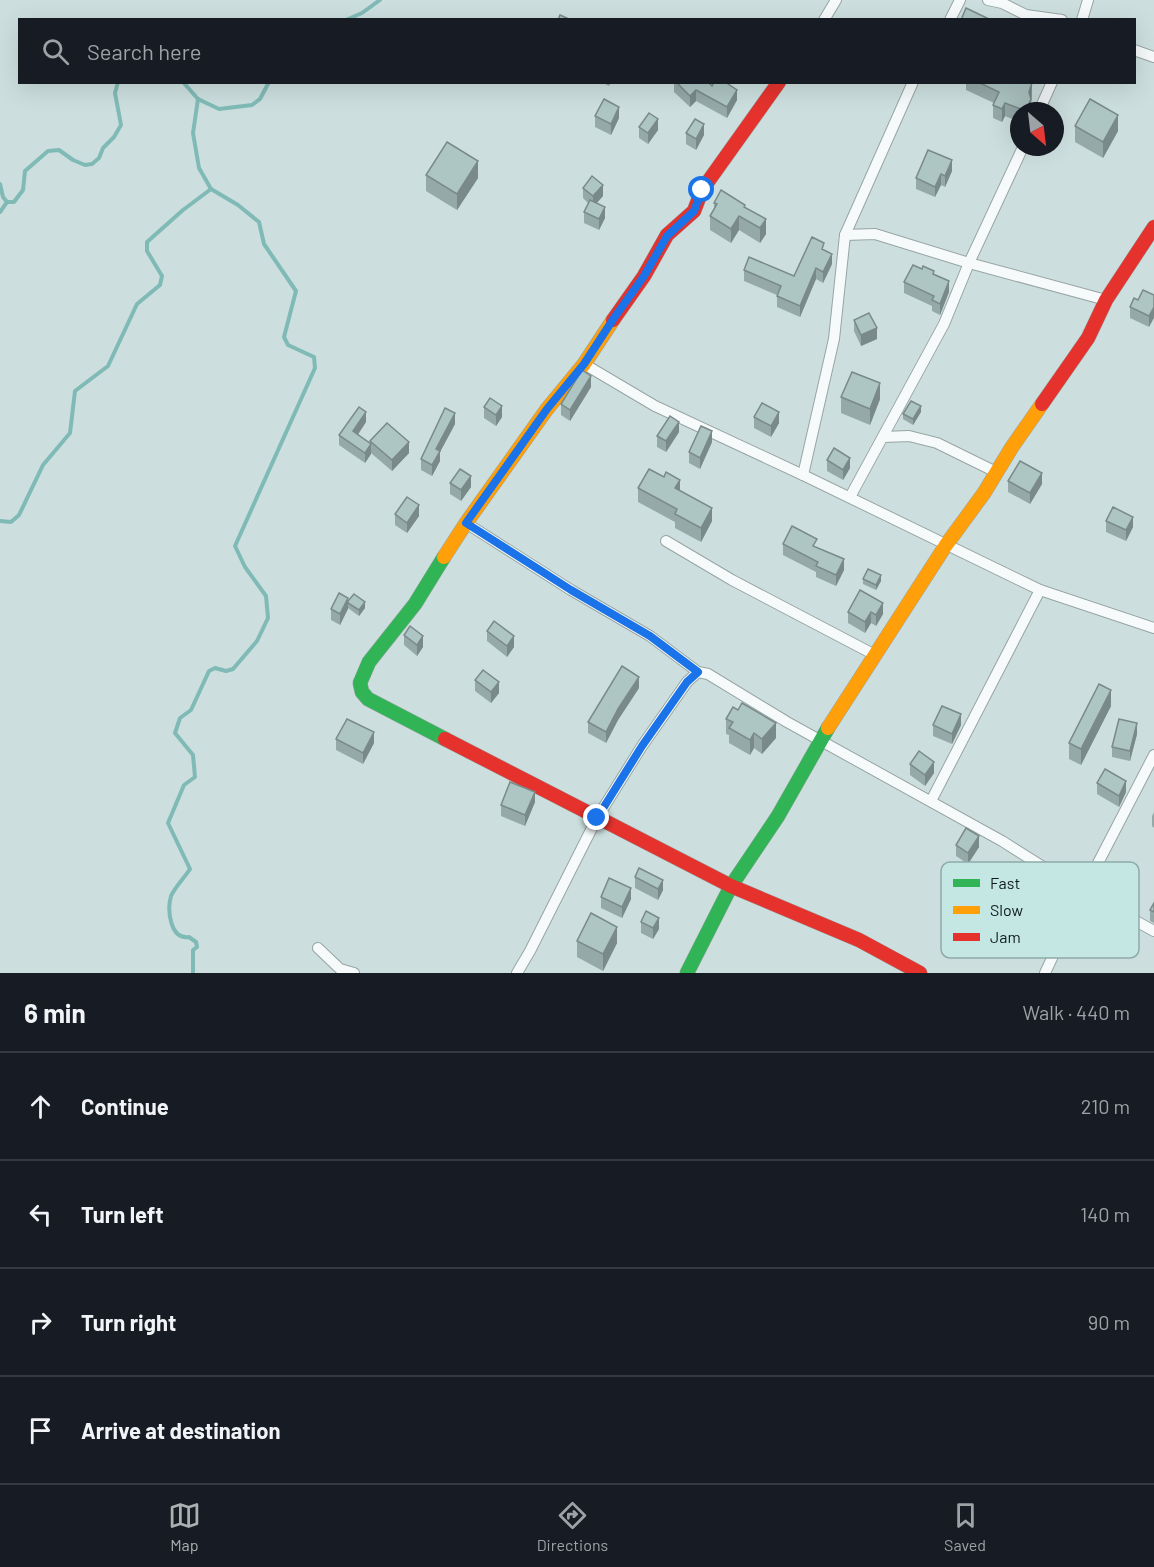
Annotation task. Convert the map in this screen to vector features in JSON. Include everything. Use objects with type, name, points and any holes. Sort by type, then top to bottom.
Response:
[{"type":"street","points":[[825,18],[836,0]]},
{"type":"street","points":[[951,18],[960,0]]},
{"type":"street","points":[[988,0],[1002,3],[1026,15],[1048,18]]},
{"type":"street","points":[[1083,18],[1088,0]]},
{"type":"street","points":[[1136,51],[1154,57]]},
{"type":"street","points":[[778,84],[702,190],[694,211],[667,236],[644,276],[584,364],[547,409],[466,523],[415,604],[369,662],[360,683],[362,692],[368,699],[597,818],[731,886],[859,940],[920,973]]},
{"type":"street","points":[[803,474],[834,339],[845,235],[912,84]]},
{"type":"street","points":[[1043,102],[1051,84]]},
{"type":"street","points":[[850,497],[944,324],[969,263],[1019,156]]},
{"type":"street","points":[[687,973],[731,886],[778,816],[820,740],[946,545],[984,493],[1088,338],[1106,300],[1154,228]]},
{"type":"street","points":[[845,235],[875,234],[969,263],[1106,300]]},
{"type":"street","points":[[584,364],[655,406],[803,474],[1040,590],[1154,628]]},
{"type":"street","points":[[883,437],[909,436],[937,443],[996,472]]},
{"type":"street","points":[[466,523],[571,590],[650,636],[698,672],[708,674],[1035,862]]},
{"type":"street","points":[[666,541],[732,580],[875,655]]},
{"type":"street","points":[[931,801],[1040,590]]},
{"type":"street","points":[[517,973],[597,818],[642,746],[687,682],[698,672]]},
{"type":"street","points":[[1099,862],[1154,755]]},
{"type":"street","points":[[1139,923],[1154,931]]},
{"type":"street","points":[[318,948],[340,969],[354,973]]},
{"type":"street","points":[[1045,973],[1052,958]]},
{"type":"building","points":[[966,8],[987,18],[962,18]]},
{"type":"building","points":[[678,84],[710,84],[712,86],[713,84],[728,84],[737,90],[727,107],[696,90],[690,96]]},
{"type":"building","points":[[982,84],[1032,84],[1029,92],[1030,102],[1010,102],[1010,105],[1005,103],[1002,109],[993,105],[999,92]]},
{"type":"building","points":[[604,99],[619,107],[611,124],[595,116]]},
{"type":"building","points":[[1090,99],[1118,115],[1103,142],[1075,126]]},
{"type":"building","points":[[649,113],[658,119],[648,133],[639,127]]},
{"type":"building","points":[[695,119],[704,124],[696,139],[686,133]]},
{"type":"building","points":[[447,142],[478,161],[457,194],[426,175]]},
{"type":"building","points":[[928,150],[952,160],[945,176],[941,174],[935,187],[916,178]]},
{"type":"building","points":[[592,176],[603,185],[593,196],[583,188]]},
{"type":"building","points":[[721,190],[745,205],[744,207],[766,219],[760,228],[739,216],[731,229],[710,216]]},
{"type":"building","points":[[590,200],[605,207],[599,219],[584,212]]},
{"type":"building","points":[[812,237],[824,243],[822,249],[832,254],[823,272],[816,268],[800,306],[777,296],[781,286],[744,270],[749,257],[794,276]]},
{"type":"building","points":[[913,265],[922,269],[923,266],[934,271],[933,274],[949,281],[940,304],[932,300],[934,296],[904,282]]},
{"type":"building","points":[[1143,290],[1154,295],[1154,307],[1149,316],[1130,307],[1134,298],[1138,300]]},
{"type":"building","points":[[869,313],[877,328],[861,335],[854,320]]},
{"type":"building","points":[[582,370],[591,376],[570,410],[561,404]]},
{"type":"building","points":[[852,372],[880,383],[870,409],[841,397]]},
{"type":"building","points":[[490,398],[502,406],[496,415],[484,407]]},
{"type":"building","points":[[911,401],[921,406],[913,419],[903,414]]},
{"type":"building","points":[[762,403],[779,412],[771,426],[754,417]]},
{"type":"building","points":[[359,407],[366,412],[353,431],[371,444],[365,453],[339,435]]},
{"type":"building","points":[[445,408],[455,413],[436,449],[440,451],[432,465],[421,459]]},
{"type":"building","points":[[670,416],[679,422],[666,441],[657,436]]},
{"type":"building","points":[[387,423],[409,442],[392,460],[370,441]]},
{"type":"building","points":[[701,426],[712,431],[700,458],[689,452]]},
{"type":"building","points":[[834,448],[850,458],[843,470],[827,460]]},
{"type":"building","points":[[1020,461],[1042,473],[1030,493],[1008,481]]},
{"type":"building","points":[[460,469],[471,476],[461,490],[450,483]]},
{"type":"building","points":[[649,469],[664,477],[666,472],[680,480],[675,488],[712,508],[701,528],[675,514],[677,509],[638,488]]},
{"type":"building","points":[[407,497],[419,505],[407,523],[395,514]]},
{"type":"building","points":[[1113,507],[1133,517],[1126,530],[1106,521]]},
{"type":"building","points":[[792,526],[817,539],[813,546],[844,559],[836,575],[816,566],[818,562],[783,544]]},
{"type":"building","points":[[868,569],[881,575],[876,585],[863,579]]},
{"type":"building","points":[[860,590],[883,603],[876,615],[871,612],[865,622],[848,612]]},
{"type":"building","points":[[339,593],[348,598],[340,614],[331,609]]},
{"type":"building","points":[[354,594],[365,602],[359,610],[348,603]]},
{"type":"building","points":[[494,621],[514,636],[507,646],[487,631]]},
{"type":"building","points":[[410,626],[423,636],[417,645],[404,635]]},
{"type":"building","points":[[622,666],[639,677],[606,732],[588,722]]},
{"type":"building","points":[[483,670],[499,682],[491,692],[475,680]]},
{"type":"building","points":[[1099,684],[1111,690],[1081,749],[1069,743]]},
{"type":"building","points":[[742,703],[776,723],[762,739],[754,733],[750,740],[729,728],[733,722],[726,719],[733,707],[738,710]]},
{"type":"building","points":[[942,706],[961,714],[952,734],[933,725]]},
{"type":"building","points":[[347,719],[374,732],[363,753],[336,739]]},
{"type":"building","points":[[1119,719],[1137,723],[1130,751],[1112,747]]},
{"type":"building","points":[[919,751],[934,762],[925,775],[910,764]]},
{"type":"building","points":[[1105,769],[1126,781],[1119,796],[1097,783]]},
{"type":"building","points":[[510,782],[535,792],[525,815],[501,805]]},
{"type":"building","points":[[966,828],[979,836],[968,853],[956,845]]},
{"type":"building","points":[[639,868],[663,880],[658,889],[635,877]]},
{"type":"building","points":[[609,878],[631,888],[622,907],[601,897]]},
{"type":"building","points":[[646,911],[659,918],[653,928],[641,922]]},
{"type":"building","points":[[591,913],[617,927],[603,954],[577,941]]},
{"type":"waterway","points":[[351,18],[380,0]]},
{"type":"waterway","points":[[0,212],[7,202],[14,202],[23,190],[25,171],[48,151],[59,150],[85,165],[92,164],[99,158],[103,148],[114,137],[121,125],[115,93],[117,84]]},
{"type":"waterway","points":[[185,84],[198,99],[219,109],[252,105],[260,99],[268,84]]},
{"type":"waterway","points":[[193,973],[193,950],[197,947],[196,942],[178,934],[171,923],[169,909],[171,896],[190,869],[168,823],[184,785],[195,777],[193,755],[175,733],[180,718],[191,710],[209,671],[215,668],[226,671],[233,669],[257,641],[268,618],[266,596],[245,567],[235,546],[315,368],[314,357],[288,345],[284,337],[296,291],[264,244],[259,222],[238,205],[211,189],[199,168],[193,133],[198,99]]},
{"type":"waterway","points":[[0,184],[3,197],[7,202]]},
{"type":"waterway","points":[[0,521],[11,522],[19,515],[43,465],[70,433],[75,391],[108,366],[137,304],[160,285],[162,276],[147,251],[147,242],[211,189]]},
{"type":"traffic: fast","points":[[444,557],[415,604],[369,662],[360,683],[362,692],[368,699],[445,739]]},
{"type":"traffic: fast","points":[[687,973],[731,886],[778,816],[828,728]]},
{"type":"traffic: slow","points":[[444,557],[547,409],[584,364],[613,320]]},
{"type":"traffic: slow","points":[[828,728],[946,545],[984,493],[1042,404]]},
{"type":"traffic: jam","points":[[613,320],[644,276],[667,235],[694,211],[702,190],[778,84]]},
{"type":"traffic: jam","points":[[1042,404],[1088,338],[1106,300],[1154,227]]},
{"type":"traffic: jam","points":[[445,739],[731,886],[859,940],[920,973]]},
{"type":"route","points":[[597,818],[642,746],[687,682],[698,672],[650,636],[571,590],[466,523],[547,409],[584,364],[644,276],[667,236],[694,211],[702,190]]}]
